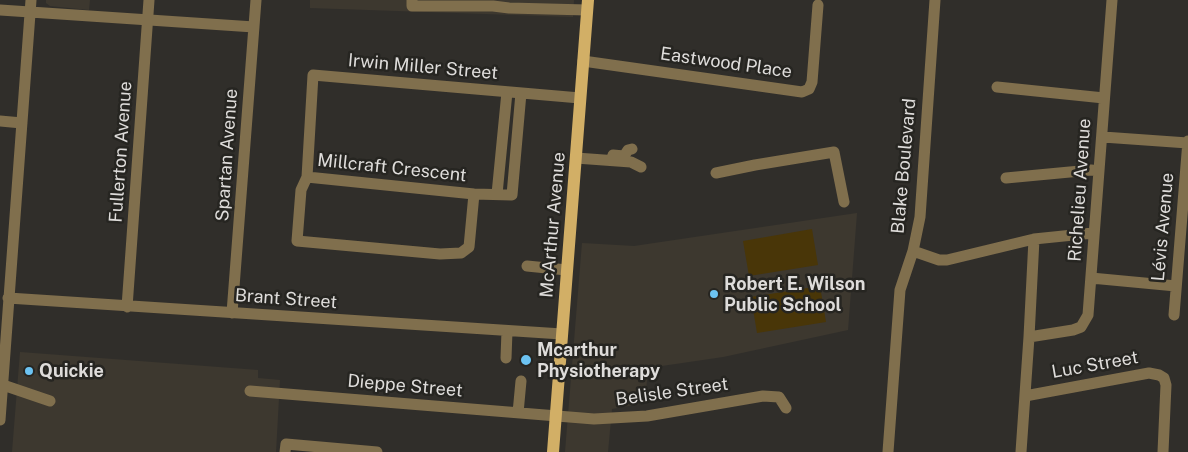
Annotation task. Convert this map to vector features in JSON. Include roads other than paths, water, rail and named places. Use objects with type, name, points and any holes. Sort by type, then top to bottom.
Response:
[{"type":"main road","name":"McArthur Avenue","points":[[553,452],[587,5]]},
{"type":"street","name":"Fullerton Avenue","points":[[127,307],[149,0]]},
{"type":"street","name":"Spartan Avenue","points":[[232,313],[256,0]]},
{"type":"street","points":[[412,0],[412,6],[493,3],[509,8],[587,5]]},
{"type":"street","name":"Blake Boulevard","points":[[888,452],[900,290],[913,251],[920,217],[935,0]]},
{"type":"street","name":"Richelieu Avenue","points":[[1029,337],[1081,327],[1088,314],[1112,0]]},
{"type":"street","name":"Eastwood Place","points":[[583,61],[802,92],[809,89],[812,82],[818,5]]},
{"type":"street","points":[[0,420],[3,385],[2,360],[31,6]]},
{"type":"street","points":[[0,10],[31,6],[148,19],[254,27]]},
{"type":"street","name":"Irwin Miller Street","points":[[310,124],[313,75],[580,98]]},
{"type":"street","points":[[997,87],[1104,98]]},
{"type":"street","points":[[497,194],[507,92]]},
{"type":"street","name":"Millcraft Crescent","points":[[310,124],[307,177],[474,194],[512,195],[521,93]]},
{"type":"street","points":[[0,121],[22,123]]},
{"type":"street","points":[[1103,137],[1188,142]]},
{"type":"street","name":"Lévis Avenue","points":[[1174,315],[1188,142]]},
{"type":"street","points":[[576,155],[624,156],[632,148]]},
{"type":"street","points":[[716,174],[755,165],[834,152],[844,202]]},
{"type":"street","points":[[576,155],[631,162],[641,167]]},
{"type":"street","points":[[1006,178],[1091,170],[1099,171]]},
{"type":"street","points":[[307,177],[301,190],[297,241],[440,254],[461,253],[469,247],[474,194]]},
{"type":"street","points":[[913,251],[940,260],[946,260],[1034,239],[1094,233]]},
{"type":"street","points":[[1021,452],[1034,239]]},
{"type":"street","points":[[527,266],[567,270]]},
{"type":"street","points":[[1091,278],[1176,286]]},
{"type":"street","name":"Brant Street","points":[[8,298],[562,334]]},
{"type":"street","points":[[506,358],[507,331]]},
{"type":"street","name":"Luc Street","points":[[1025,396],[1149,373],[1159,375],[1164,378],[1166,385],[1164,452]]},
{"type":"street","points":[[518,413],[521,380]]},
{"type":"street","points":[[3,385],[50,401]]},
{"type":"street","name":"Dieppe Street","points":[[250,391],[556,416]]},
{"type":"street","name":"Belisle Street","points":[[556,416],[594,419],[637,418],[770,396],[779,397],[786,408]]},
{"type":"street","points":[[285,452],[286,444],[377,452]]},
{"type":"place","name":"Robert E. Wilson Public School","points":[[714,294]]},
{"type":"place","name":"Mcarthur Physiotherapy","points":[[526,360]]},
{"type":"place","name":"Quickie","points":[[29,371]]}]
